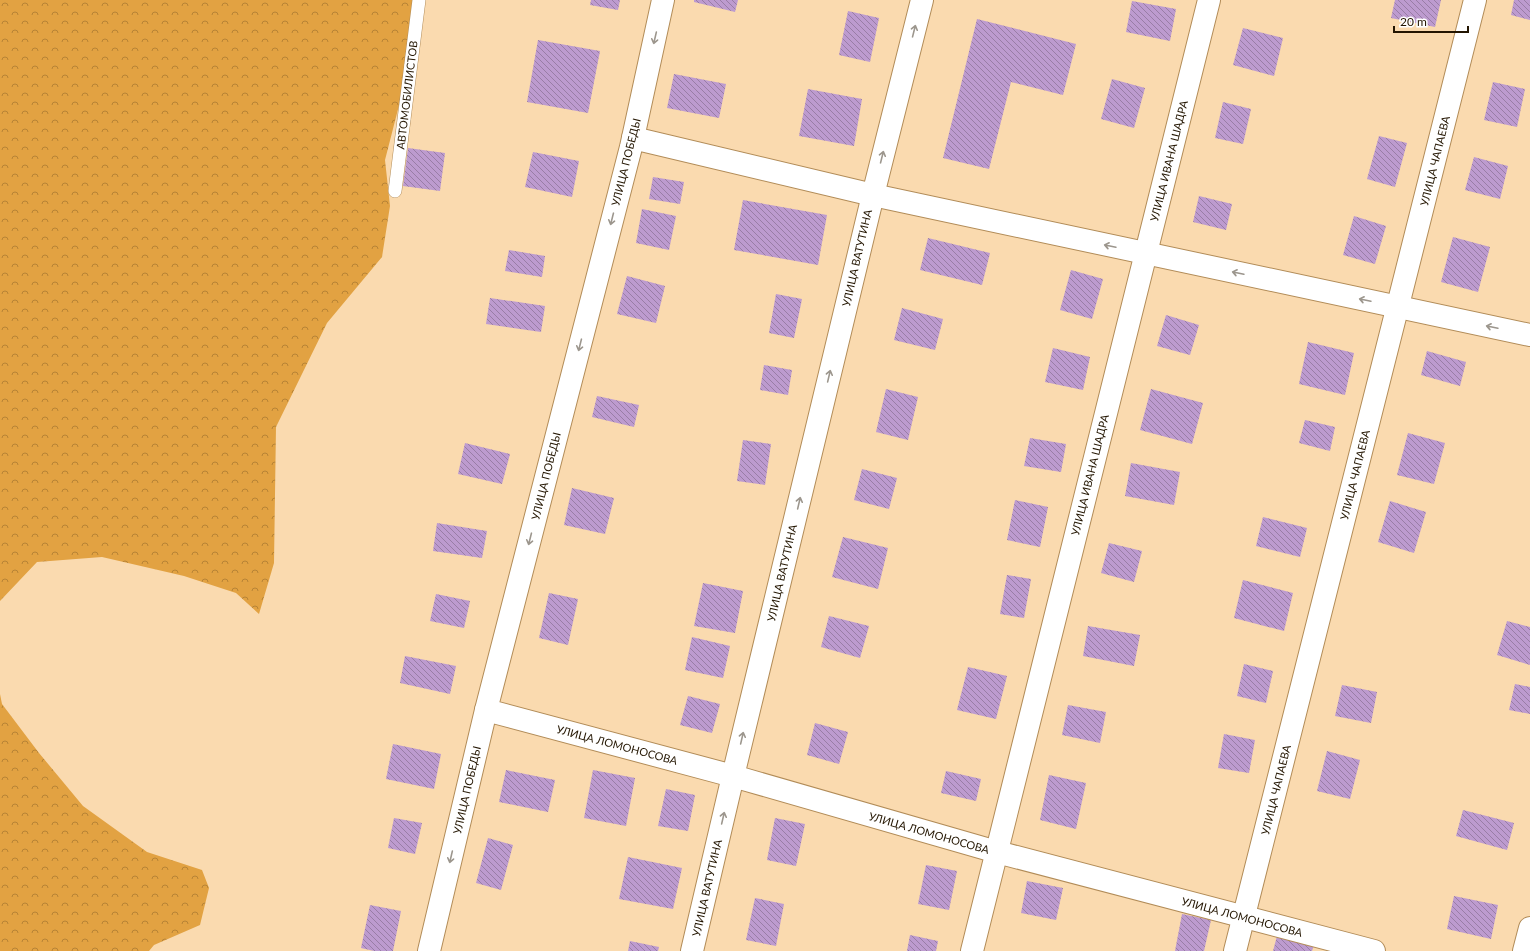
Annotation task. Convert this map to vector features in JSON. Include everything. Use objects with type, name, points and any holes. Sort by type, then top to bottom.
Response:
[{"type":"street","name":"УЛИЦА ПОБЕДЫ","points":[[429,951],[486,710],[633,138],[664,0]]},
{"type":"street","name":"УЛИЦА ВАТУТИНА","points":[[692,951],[872,195],[922,0]]},
{"type":"street","name":"УЛИЦА ИВАНА ШАДРА","points":[[972,951],[1209,0]]},
{"type":"street","name":"УЛИЦА ЧАПАЕВА","points":[[1236,951],[1475,0]]},
{"type":"street","points":[[633,138],[872,195],[1530,335]]},
{"type":"street","name":"УЛИЦА ЛОМОНОСОВА","points":[[486,710],[733,776],[996,852],[1374,951]]},
{"type":"street","points":[[1524,951],[1530,928]]},
{"type":"lane","name":"АВТОМОБИЛИСТОВ","points":[[395,191],[419,0]]},
{"type":"green space","points":[[0,0],[416,0],[405,82],[385,160],[390,206],[382,257],[327,323],[276,427],[274,563],[259,614],[236,593],[184,576],[102,557],[37,562],[0,601]]},
{"type":"green space","points":[[0,694],[2,704],[39,753],[83,806],[147,852],[202,870],[209,888],[200,925],[154,945],[149,951],[0,951]]},
{"type":"building","points":[[591,0],[620,0],[618,10],[590,5]]},
{"type":"building","points":[[694,0],[738,0],[735,12],[694,2]]},
{"type":"building","points":[[1395,0],[1441,0],[1435,27],[1391,18]]},
{"type":"building","points":[[1514,0],[1530,0],[1530,20],[1511,15]]},
{"type":"building","points":[[1132,1],[1176,9],[1170,41],[1126,32]]},
{"type":"building","points":[[848,11],[879,18],[870,62],[839,55]]},
{"type":"building","points":[[977,19],[1076,44],[1063,95],[1011,82],[989,169],[943,158]]},
{"type":"building","points":[[1243,28],[1283,38],[1274,76],[1233,65]]},
{"type":"building","points":[[538,40],[600,51],[588,113],[527,102]]},
{"type":"building","points":[[674,74],[726,84],[719,118],[667,108]]},
{"type":"building","points":[[1112,79],[1145,88],[1134,128],[1101,119]]},
{"type":"building","points":[[1493,82],[1525,89],[1517,127],[1484,120]]},
{"type":"building","points":[[808,89],[862,99],[854,146],[799,136]]},
{"type":"building","points":[[1223,102],[1251,109],[1243,144],[1215,138]]},
{"type":"building","points":[[1379,136],[1407,143],[1395,187],[1367,179]]},
{"type":"building","points":[[408,148],[445,153],[440,191],[403,186]]},
{"type":"building","points":[[533,152],[579,161],[572,197],[525,187]]},
{"type":"building","points":[[1474,157],[1508,166],[1500,199],[1465,190]]},
{"type":"building","points":[[653,177],[684,182],[680,204],[649,199]]},
{"type":"building","points":[[1199,196],[1232,204],[1226,230],[1193,222]]},
{"type":"building","points":[[743,200],[827,215],[818,265],[734,250]]},
{"type":"building","points":[[642,209],[676,216],[669,250],[636,243]]},
{"type":"building","points":[[1354,216],[1386,226],[1375,264],[1343,255]]},
{"type":"building","points":[[1453,237],[1490,247],[1478,292],[1441,282]]},
{"type":"building","points":[[928,238],[990,253],[982,285],[920,270]]},
{"type":"building","points":[[509,250],[545,256],[542,277],[505,271]]},
{"type":"building","points":[[1071,270],[1103,279],[1092,319],[1060,310]]},
{"type":"building","points":[[627,276],[665,286],[656,323],[617,314]]},
{"type":"building","points":[[776,294],[802,299],[794,338],[769,333]]},
{"type":"building","points":[[490,298],[545,306],[541,332],[486,324]]},
{"type":"building","points":[[902,308],[943,319],[935,350],[894,340]]},
{"type":"building","points":[[1166,315],[1199,325],[1190,355],[1157,346]]},
{"type":"building","points":[[1308,342],[1354,353],[1345,395],[1299,384]]},
{"type":"building","points":[[1053,348],[1090,357],[1083,390],[1045,382]]},
{"type":"building","points":[[1427,351],[1466,362],[1460,386],[1421,375]]},
{"type":"building","points":[[764,365],[792,370],[788,395],[760,390]]},
{"type":"building","points":[[886,389],[918,397],[908,440],[876,432]]},
{"type":"building","points":[[1151,389],[1203,403],[1192,444],[1140,430]]},
{"type":"building","points":[[597,396],[639,405],[634,427],[592,417]]},
{"type":"building","points":[[1305,420],[1335,427],[1330,451],[1299,443]]},
{"type":"building","points":[[1408,433],[1445,443],[1434,484],[1397,475]]},
{"type":"building","points":[[1030,438],[1066,444],[1061,472],[1024,466]]},
{"type":"building","points":[[743,440],[771,444],[765,485],[737,481]]},
{"type":"building","points":[[465,443],[510,454],[502,484],[458,474]]},
{"type":"building","points":[[1131,463],[1180,472],[1174,505],[1125,496]]},
{"type":"building","points":[[862,469],[897,478],[889,509],[854,500]]},
{"type":"building","points":[[572,488],[614,498],[605,534],[564,525]]},
{"type":"building","points":[[1015,500],[1048,507],[1040,547],[1007,540]]},
{"type":"building","points":[[1390,501],[1426,512],[1414,553],[1378,542]]},
{"type":"building","points":[[1263,517],[1307,528],[1300,557],[1256,546]]},
{"type":"building","points":[[437,523],[487,531],[482,558],[433,551]]},
{"type":"building","points":[[843,537],[888,548],[878,589],[832,577]]},
{"type":"building","points":[[1109,543],[1142,551],[1134,582],[1101,573]]},
{"type":"building","points":[[1007,575],[1031,579],[1024,618],[1000,614]]},
{"type":"building","points":[[1243,580],[1293,593],[1284,631],[1234,618]]},
{"type":"building","points":[[703,583],[743,591],[735,633],[694,626]]},
{"type":"building","points":[[549,593],[578,599],[568,645],[539,638]]},
{"type":"building","points":[[436,594],[470,601],[464,628],[430,621]]},
{"type":"building","points":[[829,616],[869,626],[860,658],[821,647]]},
{"type":"building","points":[[1507,621],[1530,627],[1530,665],[1497,655]]},
{"type":"building","points":[[1088,626],[1140,635],[1134,666],[1083,656]]},
{"type":"building","points":[[692,637],[730,646],[723,678],[685,670]]},
{"type":"building","points":[[405,656],[456,666],[450,694],[400,683]]},
{"type":"building","points":[[1244,664],[1273,671],[1266,703],[1237,696]]},
{"type":"building","points":[[968,667],[1007,676],[996,719],[957,710]]},
{"type":"building","points":[[1515,684],[1530,687],[1530,714],[1509,710]]},
{"type":"building","points":[[1342,685],[1377,692],[1371,723],[1335,716]]},
{"type":"building","points":[[688,696],[720,704],[712,733],[680,725]]},
{"type":"building","points":[[1068,705],[1106,712],[1100,743],[1062,735]]},
{"type":"building","points":[[815,723],[848,732],[839,764],[807,755]]},
{"type":"building","points":[[1224,734],[1255,740],[1249,773],[1218,768]]},
{"type":"building","points":[[393,744],[441,754],[434,789],[386,779]]},
{"type":"building","points":[[1327,751],[1360,760],[1350,799],[1317,791]]},
{"type":"building","points":[[506,770],[555,780],[548,812],[499,802]]},
{"type":"building","points":[[593,770],[635,778],[626,826],[584,818]]},
{"type":"building","points":[[946,771],[981,779],[976,801],[941,793]]},
{"type":"building","points":[[1049,775],[1086,783],[1076,829],[1040,820]]},
{"type":"building","points":[[666,789],[695,795],[688,831],[658,826]]},
{"type":"building","points":[[1463,810],[1514,823],[1507,850],[1456,836]]},
{"type":"building","points":[[394,818],[422,823],[415,854],[388,848]]},
{"type":"building","points":[[775,818],[805,824],[796,866],[767,860]]},
{"type":"building","points":[[488,838],[513,845],[501,890],[476,883]]},
{"type":"building","points":[[628,857],[682,868],[673,909],[619,899]]},
{"type":"building","points":[[926,865],[957,871],[949,910],[918,904]]},
{"type":"building","points":[[1027,881],[1063,888],[1056,920],[1021,913]]},
{"type":"building","points":[[1454,896],[1498,905],[1491,939],[1447,929]]},
{"type":"building","points":[[755,898],[784,904],[776,946],[746,940]]},
{"type":"building","points":[[370,905],[401,911],[393,951],[374,951],[361,948]]},
{"type":"building","points":[[1182,914],[1211,920],[1204,951],[1175,951]]},
{"type":"building","points":[[910,935],[938,941],[936,951],[907,951]]},
{"type":"building","points":[[1277,936],[1314,945],[1312,951],[1273,951]]},
{"type":"building","points":[[630,941],[659,947],[658,951],[628,951]]}]
